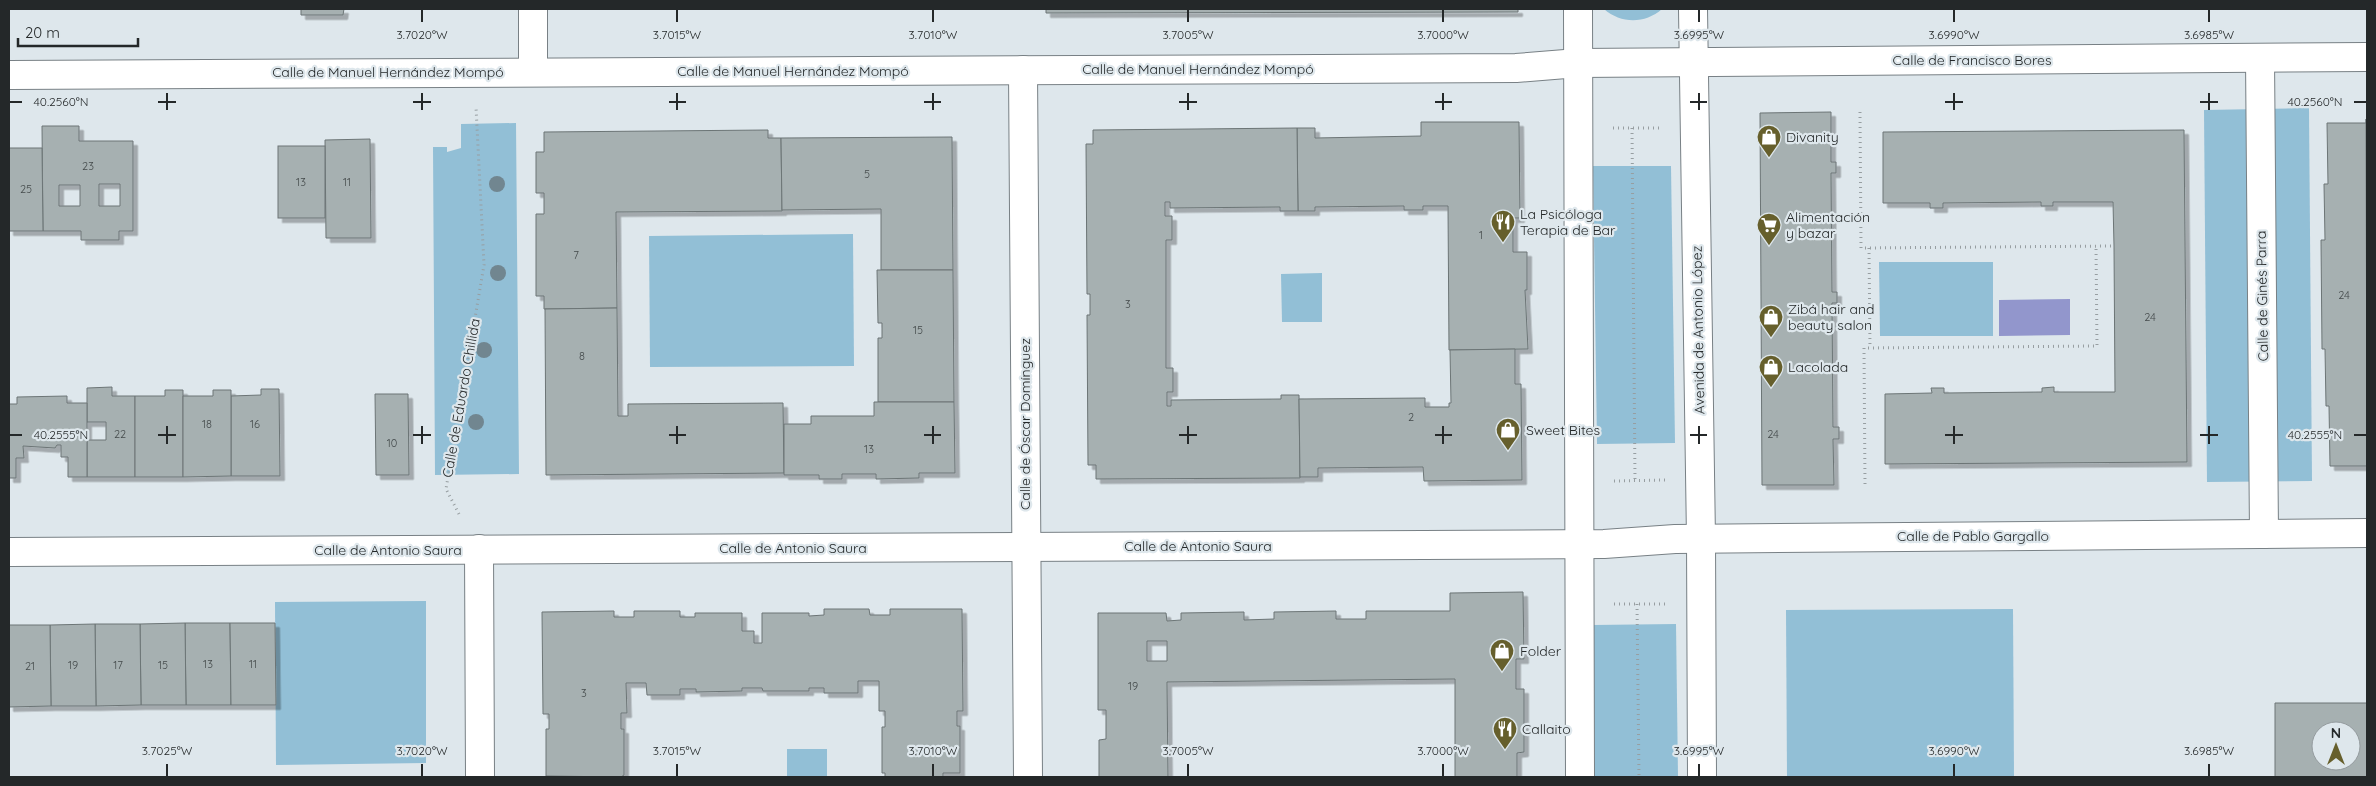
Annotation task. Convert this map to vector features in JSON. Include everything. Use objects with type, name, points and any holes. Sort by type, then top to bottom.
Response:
[{"type":"street","points":[[533,9],[533,72]]},
{"type":"street","points":[[1578,9],[1580,777]]},
{"type":"street","name":"Avenida de Antonio López","points":[[1693,9],[1701,539],[1702,777]]},
{"type":"street","name":"Calle de Francisco Bores","points":[[1578,63],[2367,57]]},
{"type":"street","name":"Calle de Ginés Parra","points":[[2260,58],[2264,534]]},
{"type":"street","name":"Calle de Manuel Hernández Mompó","points":[[9,75],[1516,68],[1578,63]]},
{"type":"street","name":"Calle de Óscar Domínguez","points":[[1023,70],[1028,777]]},
{"type":"street","name":"Calle de Pablo Gargallo","points":[[1578,544],[1701,539],[2367,533]]},
{"type":"street","name":"Calle de Antonio Saura","points":[[9,552],[1578,544]]},
{"type":"street","points":[[479,550],[480,777]]},
{"type":"path","name":"Calle de Eduardo Chillida","points":[[475,72],[484,265],[446,489],[479,550]]},
{"type":"path","points":[[1860,112],[1861,248],[2114,246]]},
{"type":"path","points":[[1578,128],[1694,128]]},
{"type":"path","points":[[1632,128],[1635,480]]},
{"type":"path","points":[[1864,484],[1864,348],[2097,346],[2096,246]]},
{"type":"path","points":[[1869,248],[1870,348]]},
{"type":"path","points":[[1578,482],[1700,480]]},
{"type":"path","points":[[1637,604],[1639,777]]},
{"type":"path","points":[[1579,605],[1701,604]]},
{"type":"shaded area","points":[[1604,9],[1662,9],[1641,20],[1625,20]]},
{"type":"shaded area","points":[[2309,108],[2312,481],[2207,482],[2204,110]]},
{"type":"shaded area","points":[[516,123],[519,474],[435,475],[433,147],[447,147],[447,152],[461,148],[461,124]]},
{"type":"shaded area","points":[[1593,166],[1671,166],[1675,443],[1597,444]]},
{"type":"shaded area","points":[[853,234],[854,366],[650,367],[649,236]]},
{"type":"shaded area","points":[[1879,262],[1993,262],[1993,336],[1880,336]]},
{"type":"shaded area","points":[[1322,273],[1322,322],[1282,322],[1281,274]]},
{"type":"shaded area","points":[[2070,299],[2070,335],[1999,336],[1999,300]]},
{"type":"shaded area","points":[[426,601],[426,763],[276,765],[275,602]]},
{"type":"shaded area","points":[[2013,609],[2014,777],[1787,777],[1786,610]]},
{"type":"shaded area","points":[[1676,624],[1678,777],[1595,777],[1593,625]]},
{"type":"shaded area","points":[[787,749],[827,749],[827,777],[787,777]]},
{"type":"building","points":[[301,9],[344,9],[343,15],[301,15]]},
{"type":"building","points":[[1046,9],[1518,9],[1518,12],[1046,13]]},
{"type":"building","points":[[1831,112],[1831,162],[1836,162],[1836,173],[1831,173],[1832,292],[1837,292],[1837,303],[1832,303],[1833,427],[1839,427],[1839,439],[1833,439],[1834,485],[1762,485],[1760,113]]},
{"type":"building","points":[[2366,119],[2367,466],[2330,466],[2329,406],[2326,406],[2325,349],[2322,349],[2321,240],[2325,240],[2324,184],[2328,184],[2327,123],[2366,123]]},
{"type":"building","points":[[1421,122],[1519,122],[1520,218],[1513,218],[1513,252],[1527,252],[1527,290],[1525,290],[1528,349],[1449,350],[1448,206],[1423,206],[1423,210],[1404,210],[1404,206],[1315,207],[1315,211],[1298,211],[1297,128],[1315,128],[1315,138],[1421,136]]},
{"type":"building","points":[[42,126],[79,126],[79,141],[133,141],[133,231],[119,231],[119,240],[81,240],[81,231],[43,231]],"holes":[[[99,184],[120,184],[120,206],[99,206]],[[59,185],[80,185],[80,206],[59,206]]]},
{"type":"building","points":[[1297,128],[1298,211],[1280,211],[1280,207],[1170,208],[1170,202],[1165,202],[1165,216],[1172,216],[1172,240],[1166,240],[1166,368],[1173,368],[1173,392],[1167,392],[1167,406],[1171,406],[1171,400],[1281,399],[1281,395],[1299,395],[1300,478],[1096,479],[1096,465],[1088,465],[1087,315],[1090,315],[1090,294],[1087,294],[1086,144],[1093,144],[1093,130]]},
{"type":"building","points":[[768,130],[768,138],[781,138],[782,211],[616,212],[617,308],[544,309],[544,296],[536,296],[536,214],[544,214],[544,193],[536,193],[536,152],[544,152],[544,132]]},
{"type":"building","points":[[2184,130],[2187,462],[1885,464],[1885,394],[1932,393],[1931,388],[1944,388],[1944,393],[2042,392],[2042,388],[2054,387],[2054,392],[2115,392],[2113,202],[2053,202],[2053,206],[2041,206],[2041,202],[1943,203],[1943,208],[1930,208],[1930,203],[1883,203],[1883,132]]},
{"type":"building","points":[[952,137],[953,270],[881,270],[881,209],[782,210],[781,138]]},
{"type":"building","points":[[370,139],[371,238],[326,238],[325,140]]},
{"type":"building","points":[[278,146],[325,146],[325,218],[278,218]]},
{"type":"building","points":[[9,148],[42,148],[43,231],[9,231]]},
{"type":"building","points":[[877,270],[953,270],[954,402],[878,402],[878,338],[882,338],[882,323],[878,323]]},
{"type":"building","points":[[617,308],[618,416],[628,416],[628,404],[783,403],[784,473],[546,475],[545,309]]},
{"type":"building","points":[[1515,349],[1515,384],[1521,384],[1522,480],[1424,481],[1423,467],[1318,468],[1318,477],[1300,477],[1299,399],[1425,398],[1425,407],[1449,407],[1449,403],[1451,403],[1450,350]]},
{"type":"building","points":[[112,387],[112,396],[135,396],[135,477],[87,477],[87,440],[106,440],[106,422],[87,422],[87,388]]},
{"type":"building","points":[[261,389],[279,389],[280,476],[231,476],[231,396],[261,395]]},
{"type":"building","points":[[165,390],[183,390],[183,477],[135,477],[135,396],[165,396]]},
{"type":"building","points":[[213,390],[231,390],[231,476],[183,477],[183,396],[213,396]]},
{"type":"building","points":[[375,394],[408,394],[409,475],[376,475]]},
{"type":"building","points":[[67,396],[67,403],[87,403],[87,477],[68,477],[68,457],[61,457],[61,445],[57,445],[55,448],[23,446],[24,458],[16,458],[16,478],[9,478],[9,404],[17,404],[17,397]]},
{"type":"building","points":[[874,402],[954,402],[955,473],[919,473],[919,478],[876,479],[876,474],[842,474],[842,479],[819,479],[819,475],[784,475],[784,424],[811,424],[811,416],[874,416]]},
{"type":"building","points":[[1523,592],[1524,659],[1516,659],[1516,689],[1524,689],[1524,752],[1517,753],[1517,777],[1455,777],[1455,679],[1167,682],[1168,777],[1099,777],[1099,740],[1106,739],[1106,710],[1098,710],[1098,613],[1166,613],[1167,621],[1181,620],[1181,613],[1244,612],[1244,620],[1274,619],[1274,612],[1336,611],[1336,619],[1366,619],[1366,611],[1450,611],[1450,593]],"holes":[[[1147,641],[1167,641],[1167,661],[1147,661]]]},
{"type":"building","points":[[824,609],[869,609],[870,615],[890,615],[890,609],[962,609],[963,711],[957,711],[957,726],[960,726],[960,773],[943,773],[943,777],[885,777],[885,773],[882,773],[882,727],[885,727],[885,711],[879,711],[879,681],[858,681],[858,693],[824,693],[824,688],[809,688],[809,691],[763,691],[762,688],[742,688],[742,691],[696,692],[696,689],[680,689],[680,695],[647,695],[646,683],[626,683],[627,713],[621,713],[621,729],[624,729],[624,775],[621,777],[546,776],[546,729],[549,729],[549,714],[543,714],[542,612],[614,611],[614,617],[634,617],[634,611],[680,611],[680,617],[695,617],[695,613],[742,613],[742,631],[754,631],[754,643],[762,643],[762,613],[809,613],[809,616],[824,615]]},
{"type":"building","points":[[185,623],[230,623],[231,705],[186,705]]},
{"type":"building","points":[[185,623],[186,705],[141,705],[140,624]]},
{"type":"building","points":[[230,623],[275,623],[276,705],[231,705]]},
{"type":"building","points":[[95,624],[140,624],[141,705],[96,706]]},
{"type":"building","points":[[95,624],[96,706],[51,706],[50,625]]},
{"type":"building","points":[[9,625],[50,625],[51,706],[9,707]]},
{"type":"building","points":[[2275,703],[2367,703],[2367,777],[2275,777]]},
{"type":"place","name":"Divanity","points":[[1769,158]]},
{"type":"place","name":"La Psicóloga Terapia de Bar","points":[[1503,243]]},
{"type":"place","name":"Alimentación y bazar","points":[[1769,246]]},
{"type":"place","name":"Zibá hair and beauty salon","points":[[1771,338]]},
{"type":"place","name":"Lacolada","points":[[1771,388]]},
{"type":"place","name":"Sweet Bites","points":[[1508,451]]},
{"type":"place","name":"Folder","points":[[1502,672]]},
{"type":"place","name":"Callaito","points":[[1505,750]]}]
